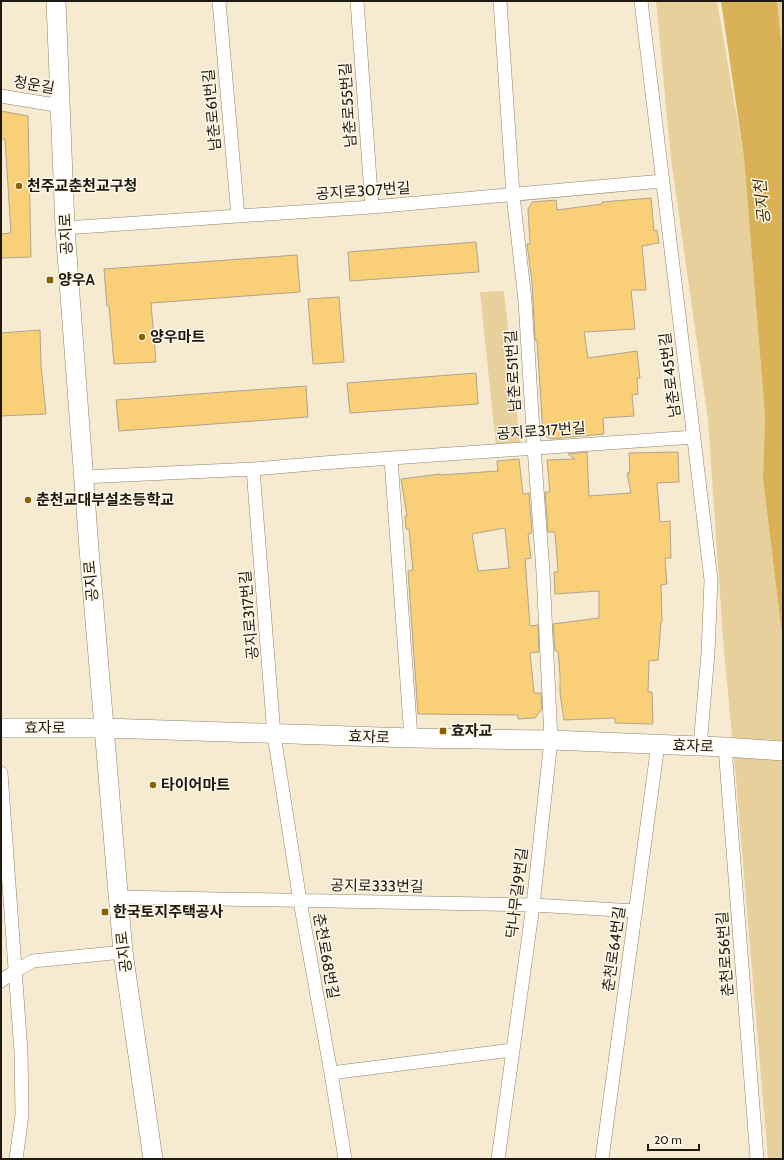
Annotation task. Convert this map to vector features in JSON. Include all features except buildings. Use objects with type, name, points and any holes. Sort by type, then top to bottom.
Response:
[{"type":"street","name":"공지로","points":[[56,1],[65,228],[83,477],[118,897],[123,952],[153,1159]]},
{"type":"street","name":"남춘로61번길","points":[[219,1],[238,216]]},
{"type":"street","name":"남춘로55번길","points":[[357,1],[372,207]]},
{"type":"street","name":"남춘로51번길","points":[[500,1],[513,195],[525,300],[543,572],[552,740]]},
{"type":"street","name":"남춘로45번길","points":[[641,1],[711,580],[708,653],[700,746]]},
{"type":"street","name":"청운길","points":[[1,96],[61,106]]},
{"type":"street","name":"공지로307번길","points":[[65,228],[372,207],[663,181]]},
{"type":"street","name":"공지로317번길","points":[[83,477],[253,469],[534,447],[694,437]]},
{"type":"street","points":[[390,458],[411,738]]},
{"type":"street","name":"공지로317번길","points":[[253,469],[274,735]]},
{"type":"street","name":"효자로","points":[[1,728],[105,728],[274,735],[552,740],[783,751]]},
{"type":"street","name":"춘천로68번길","points":[[274,735],[300,901],[345,1159]]},
{"type":"street","name":"닥나무길9번길","points":[[498,1159],[533,905],[552,740]]},
{"type":"street","name":"춘천로64번길","points":[[602,1159],[658,744]]},
{"type":"street","name":"춘천로56번길","points":[[731,748],[757,1159]]},
{"type":"street","points":[[1,773],[21,1052],[22,1115],[16,1159]]},
{"type":"street","name":"공지로333번길","points":[[118,897],[533,905],[636,911]]},
{"type":"street","points":[[1,981],[33,961],[123,952]]},
{"type":"street","points":[[331,1073],[512,1050]]},
{"type":"shaded area","points":[[656,1],[717,1],[744,158],[765,416],[763,479],[783,643],[783,1159],[768,1159],[724,652],[708,420],[671,159]]},
{"type":"shaded area","points":[[777,1],[783,1],[783,59]]},
{"type":"shaded area","points":[[504,291],[520,443],[496,446],[480,292]]},
{"type":"water","name":"공지천","points":[[721,1],[777,1],[783,59],[783,643],[763,479],[765,416],[744,158]]},
{"type":"place","name":"천주교춘천교구청","points":[[19,186]]},
{"type":"place","name":"양우A","points":[[50,280]]},
{"type":"place","name":"양우마트","points":[[142,337]]},
{"type":"place","name":"춘천교대부설초등학교","points":[[28,500]]},
{"type":"place","name":"효자교","points":[[443,731]]},
{"type":"place","name":"타이어마트","points":[[153,785]]},
{"type":"place","name":"한국토지주택공사","points":[[105,912]]}]
